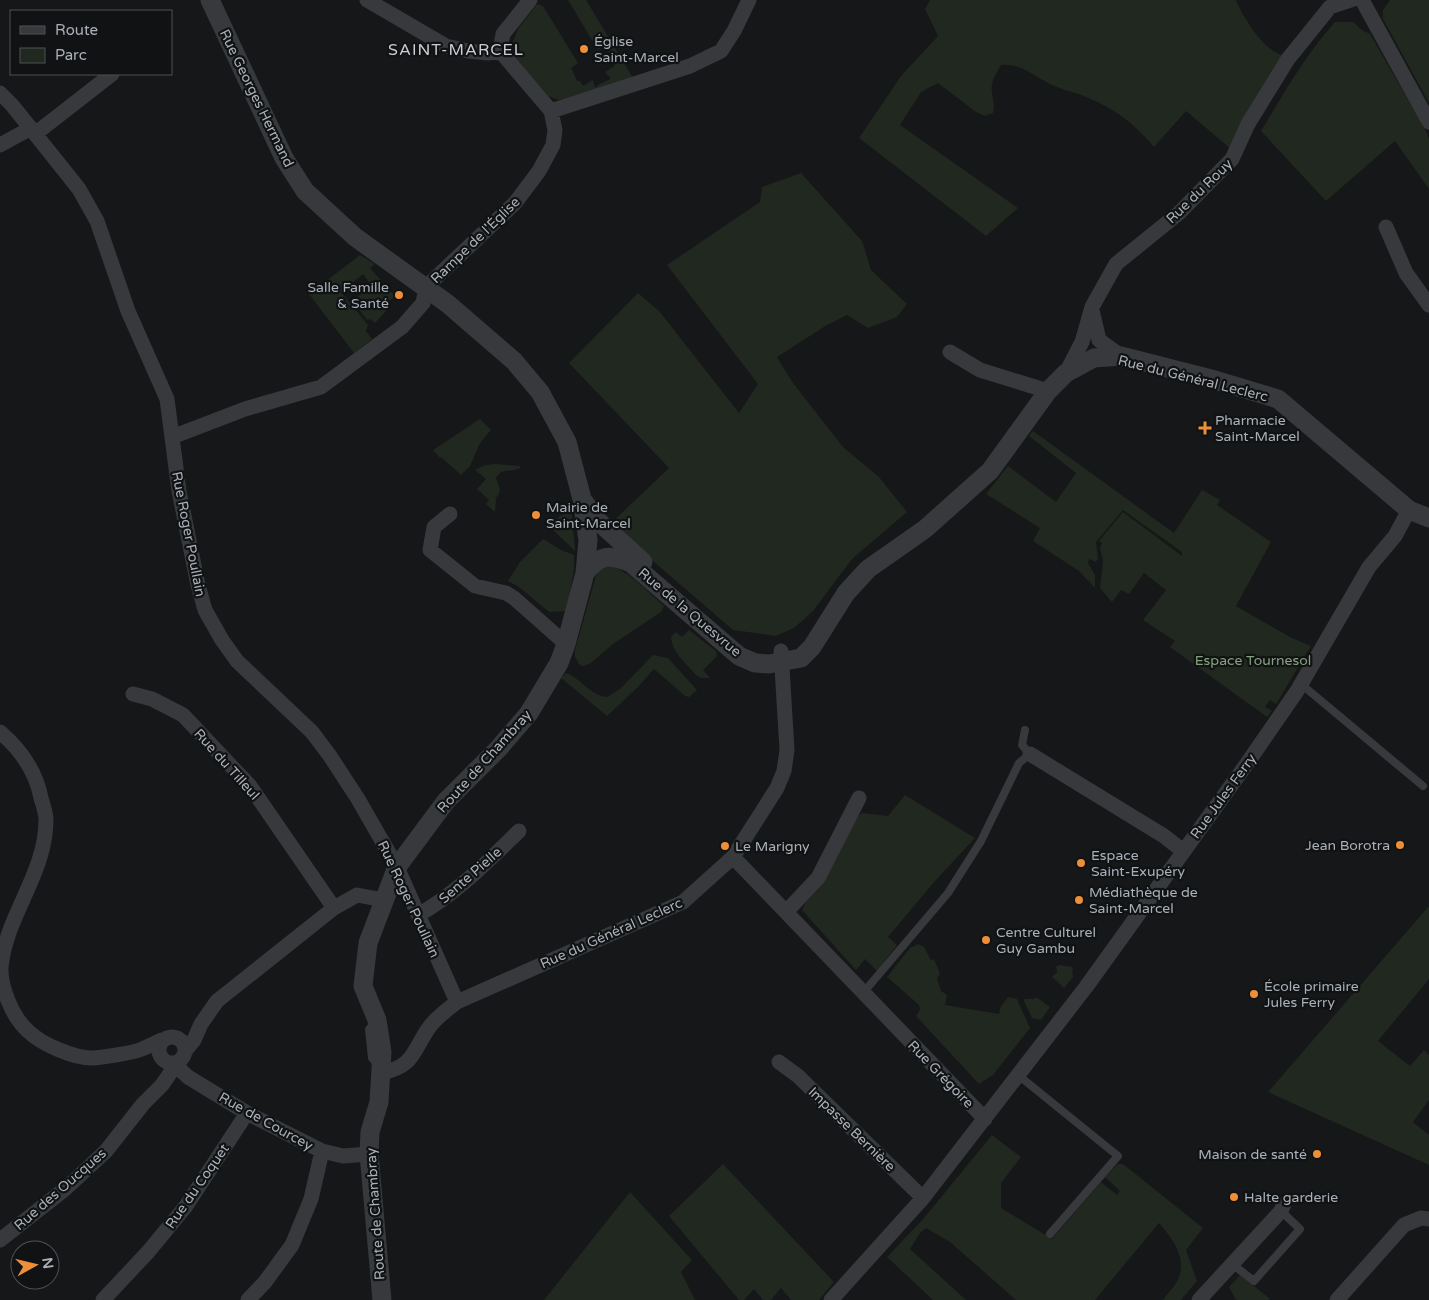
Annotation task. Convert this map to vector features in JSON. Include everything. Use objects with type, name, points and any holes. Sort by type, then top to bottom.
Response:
[{"type":"street","name":"Rue Georges Hermand","points":[[210,0],[284,158],[305,191],[355,237],[448,304],[514,361],[540,392],[568,442],[582,499]]},
{"type":"street","points":[[367,0],[446,46],[488,53],[500,51]]},
{"type":"street","points":[[530,0],[503,34],[500,51],[551,112],[690,66],[721,51],[734,31],[749,0]]},
{"type":"street","name":"Rue du Rouy","points":[[1066,373],[1082,342],[1092,307],[1116,264],[1179,212],[1232,159],[1248,124],[1288,59],[1330,7],[1351,0]]},
{"type":"street","points":[[1362,0],[1429,122]]},
{"type":"street","points":[[0,145],[33,131],[111,75]]},
{"type":"street","name":"Rue Roger Poullain","points":[[0,94],[12,105],[79,189],[97,221],[128,311],[167,399],[179,491],[198,585],[205,610],[222,640],[238,662],[312,732],[358,799],[397,867],[457,1002]]},
{"type":"street","name":"Rampe de l'Église","points":[[426,287],[515,203],[539,170],[553,145],[556,130],[551,112]]},
{"type":"street","points":[[1386,227],[1406,274],[1429,305]]},
{"type":"street","points":[[172,437],[245,408],[321,387],[402,327],[423,303],[426,287]]},
{"type":"street","points":[[1092,307],[1092,318],[1099,340],[1121,356]]},
{"type":"street","points":[[950,352],[980,370],[1048,391]]},
{"type":"street","name":"Rue du Général Leclerc","points":[[817,637],[846,593],[868,569],[925,529],[990,472],[1048,391],[1066,373],[1094,358],[1121,356],[1215,380],[1278,400],[1409,510],[1429,518]]},
{"type":"street","name":"Rue de la Quesvrue","points":[[582,499],[598,521],[617,540],[740,643],[757,652],[774,653],[782,657]]},
{"type":"street","name":"Route de Chambray","points":[[382,1300],[369,1154],[370,1132],[379,1102],[382,1052],[378,1029],[363,986],[368,943],[397,867],[446,801],[499,748],[529,714],[559,663],[585,573],[588,540],[582,499]]},
{"type":"street","name":"Rue Jules Ferry","points":[[985,1119],[1086,987],[1254,754],[1301,684],[1369,566],[1395,536],[1409,510]]},
{"type":"street","points":[[450,514],[434,527],[430,550],[475,586],[506,593],[514,598],[566,644]]},
{"type":"street","points":[[588,540],[605,537],[617,540]]},
{"type":"street","name":"Rue de la Quesvrue","points":[[585,573],[592,564],[602,557],[618,558],[631,563],[739,656],[755,663],[769,664],[817,637]]},
{"type":"street","name":"Rue du Général Leclerc","points":[[381,1070],[402,1067],[417,1050],[428,1029],[437,1018],[457,1002],[684,902],[733,857],[777,788],[784,771],[787,750],[782,657]]},
{"type":"street","name":"Rue du Tilleul","points":[[133,694],[152,699],[183,715],[250,786],[334,908]]},
{"type":"street","points":[[0,732],[25,759],[39,786],[46,818],[44,848],[32,882],[5,942],[0,969],[4,992],[13,1011],[28,1031],[48,1044],[81,1057],[94,1058],[142,1049],[149,1044],[169,1052]]},
{"type":"street","points":[[1030,754],[1164,836],[1183,851]]},
{"type":"street","points":[[786,912],[818,878],[859,798]]},
{"type":"street","name":"Sente Pielle","points":[[418,915],[431,908],[475,874],[519,831]]},
{"type":"street","name":"Rue Grégoire","points":[[733,857],[985,1119],[923,1198],[831,1300]]},
{"type":"street","name":"Rue des Oucques","points":[[169,1052],[183,1043],[185,1051],[194,1040],[201,1024],[217,1001],[334,908],[356,895],[384,900]]},
{"type":"street","name":"Rue des Oucques","points":[[0,1240],[65,1188],[106,1151],[162,1085],[169,1052],[201,1024]]},
{"type":"street","name":"Rue de Courcey","points":[[169,1052],[188,1077],[247,1113],[322,1152],[343,1156],[369,1154]]},
{"type":"street","name":"Impasse Bernière","points":[[779,1062],[798,1076],[923,1198]]},
{"type":"street","name":"Rue du Coquet","points":[[103,1300],[148,1252],[186,1206],[247,1113]]},
{"type":"street","points":[[248,1300],[265,1282],[292,1245],[311,1199],[322,1152]]},
{"type":"street","points":[[1200,1300],[1282,1208]]},
{"type":"street","points":[[1337,1300],[1404,1225],[1421,1218],[1429,1219]]},
{"type":"lane","points":[[1301,684],[1423,786]]},
{"type":"lane","points":[[863,993],[948,893],[981,841],[1019,763],[1030,754],[1022,745],[1025,730]]},
{"type":"lane","points":[[1018,1075],[1118,1156],[1050,1234]]},
{"type":"lane","points":[[1232,1264],[1254,1281],[1300,1229],[1282,1208]]},
{"type":"green space","points":[[568,0],[586,0],[633,78],[559,100],[548,96],[514,57],[511,46],[518,29],[537,4],[543,6],[578,63],[570,69],[572,69],[577,81],[580,81],[583,86],[593,80],[595,87],[597,87],[610,79],[605,72],[615,66],[612,60],[615,59],[609,53],[607,45],[598,50]]},
{"type":"green space","points":[[930,0],[1236,0],[1254,32],[1268,47],[1282,55],[1232,150],[1186,111],[1154,147],[1131,124],[1106,106],[1055,86],[1015,66],[1001,65],[992,85],[993,113],[985,116],[976,112],[938,83],[921,92],[900,125],[1018,208],[986,236],[859,138],[901,76],[938,36],[925,9]]},
{"type":"green space","points":[[1390,0],[1429,0],[1429,103],[1383,19],[1383,10]]},
{"type":"green space","points":[[1335,22],[1353,22],[1370,34],[1425,129],[1429,139],[1429,189],[1395,141],[1326,201],[1261,131],[1304,61]]},
{"type":"green space","points":[[801,173],[862,241],[871,270],[907,304],[897,317],[868,328],[847,315],[827,325],[777,357],[793,383],[843,447],[879,477],[907,512],[852,559],[813,611],[794,628],[776,636],[733,630],[610,524],[669,468],[569,363],[638,293],[660,312],[739,413],[758,384],[667,265],[760,202],[762,187]]},
{"type":"green space","points":[[360,255],[375,264],[370,268],[395,296],[386,304],[388,309],[375,323],[370,319],[367,320],[353,301],[371,285],[363,274],[341,292],[368,325],[366,331],[372,339],[354,353],[309,294]]},
{"type":"green space","points":[[480,419],[491,430],[480,443],[470,466],[461,475],[433,450]]},
{"type":"green space","name":"Espace Tournesol","points":[[1033,431],[1174,533],[1202,490],[1220,500],[1217,505],[1271,542],[1236,606],[1290,637],[1311,646],[1276,704],[1270,700],[1265,707],[1272,711],[1267,717],[1170,647],[1175,641],[1143,620],[1166,590],[1144,573],[1129,594],[1121,590],[1112,602],[1100,588],[1103,561],[1100,548],[1102,543],[1099,541],[1123,512],[1182,556],[1182,552],[1123,510],[1096,542],[1098,558],[1096,562],[1089,559],[1088,563],[1095,575],[1095,588],[1079,571],[1033,541],[1040,528],[986,494],[1008,466],[1056,502],[1076,473],[1029,436]]},
{"type":"green space","points":[[485,465],[520,466],[520,468],[501,472],[496,478],[500,491],[496,498],[495,512],[486,504],[489,500],[477,489],[486,479],[475,470]]},
{"type":"green space","points":[[571,506],[575,551],[549,526]]},
{"type":"green space","points":[[543,539],[561,550],[574,555],[574,569],[567,611],[549,612],[519,587],[508,581],[520,562]]},
{"type":"green space","points":[[604,565],[619,569],[628,574],[664,606],[661,612],[613,644],[591,663],[583,666],[579,664],[575,657],[575,650],[597,572]]},
{"type":"green space","points":[[689,630],[716,651],[717,656],[703,670],[710,678],[697,676],[674,648],[671,637],[676,632],[682,637]]},
{"type":"green space","points":[[653,655],[668,658],[697,690],[689,697],[685,696],[654,669],[607,716],[561,678],[566,673],[595,693],[607,697],[620,689]]},
{"type":"green space","points":[[905,795],[975,838],[935,881],[888,937],[897,945],[877,971],[865,959],[856,970],[802,910],[806,902],[821,886],[856,818],[862,813],[888,816]]},
{"type":"green space","points":[[1429,906],[1429,979],[1378,1041],[1410,1066],[1424,1050],[1429,1055],[1429,1100],[1413,1122],[1429,1135],[1429,1165],[1268,1092]]},
{"type":"green space","points":[[918,944],[924,947],[931,960],[934,959],[940,974],[937,978],[941,991],[947,995],[945,1005],[999,1014],[1001,1006],[1008,997],[1017,999],[1030,1028],[993,1075],[979,1084],[916,1016],[920,1010],[919,1005],[887,977],[910,948]]},
{"type":"green space","points":[[1059,965],[1072,967],[1073,970],[1073,977],[1064,988],[1052,977],[1057,972],[1056,967]]},
{"type":"green space","points":[[1036,997],[1050,1007],[1041,1020],[1032,1018],[1024,1001],[1025,999],[1034,999]]},
{"type":"green space","points":[[992,1135],[1021,1157],[1001,1183],[1001,1208],[1052,1239],[1101,1182],[1117,1195],[1120,1191],[1105,1177],[1118,1164],[1123,1164],[1203,1228],[1186,1250],[1197,1281],[1181,1300],[1163,1300],[1178,1280],[1181,1262],[1173,1241],[1159,1223],[1095,1300],[1016,1300],[950,1242],[926,1228],[920,1233],[910,1249],[966,1300],[933,1300],[887,1257],[924,1218]]},
{"type":"green space","points":[[723,1164],[834,1282],[819,1300],[791,1300],[781,1288],[771,1300],[763,1300],[754,1289],[744,1300],[739,1300],[669,1216]]},
{"type":"green space","points":[[630,1192],[692,1260],[681,1272],[695,1300],[544,1300]]},
{"type":"green space","points":[[1240,1275],[1270,1298],[1268,1300],[1236,1300],[1229,1287]]},
{"type":"place","name":"Église Saint-Marcel","points":[[584,49]]},
{"type":"place","name":"Salle Famille & Santé","points":[[399,295]]},
{"type":"place","name":"Pharmacie Saint-Marcel","points":[[1205,428]]},
{"type":"place","name":"Mairie de Saint-Marcel","points":[[536,515]]},
{"type":"place","name":"Jean Borotra","points":[[1400,845]]},
{"type":"place","name":"Le Marigny","points":[[725,846]]},
{"type":"place","name":"Espace Saint-Exupéry","points":[[1081,863]]},
{"type":"place","name":"Médiathèque de Saint-Marcel","points":[[1079,900]]},
{"type":"place","name":"Centre Culturel Guy Gambu","points":[[986,940]]},
{"type":"place","name":"École primaire Jules Ferry","points":[[1254,994]]},
{"type":"place","name":"Maison de santé","points":[[1317,1154]]},
{"type":"place","name":"Halte garderie","points":[[1234,1197]]},
{"type":"district","name":"SAINT-MARCEL","points":[[456,49]]}]
